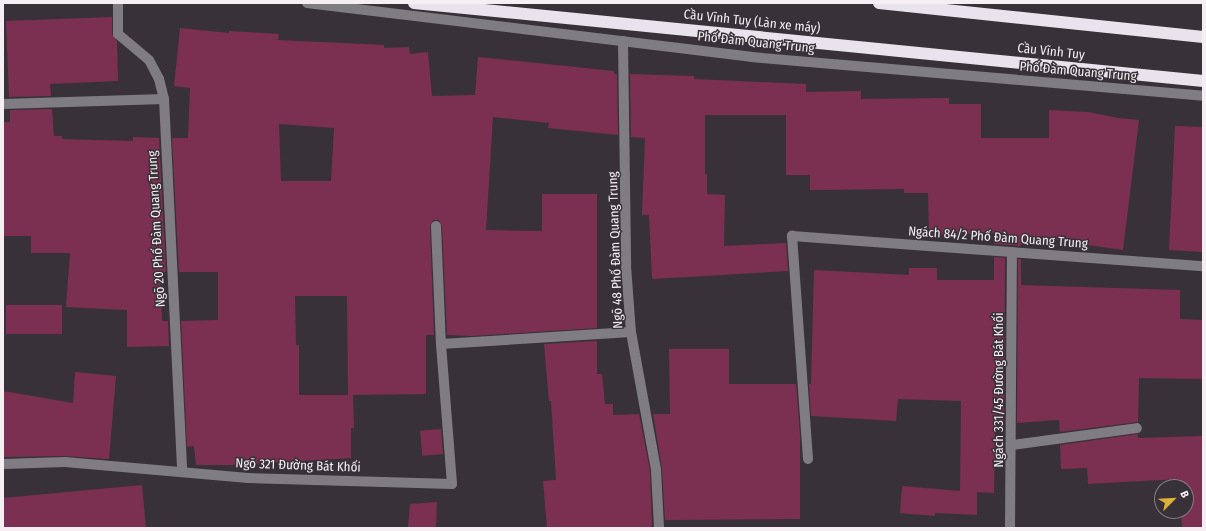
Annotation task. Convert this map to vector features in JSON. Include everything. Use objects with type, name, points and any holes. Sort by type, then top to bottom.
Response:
[{"type":"highway","name":"Cầu Vĩnh Tuy (Làn xe máy)","points":[[414,3],[896,51]]},
{"type":"highway","points":[[879,3],[1203,37]]},
{"type":"highway","name":"Cầu Vĩnh Tuy","points":[[896,51],[1203,81]]},
{"type":"street","name":"Ngõ 20 Phố Đàm Quang Trung","points":[[118,3],[118,34],[149,60],[159,79],[164,99],[182,472]]},
{"type":"street","name":"Phố Đàm Quang Trung","points":[[308,3],[751,57],[1203,96]]},
{"type":"street","name":"Ngõ 48 Phố Đàm Quang Trung","points":[[623,41],[626,266],[631,332],[656,470],[659,528]]},
{"type":"street","points":[[3,104],[164,99]]},
{"type":"street","name":"Ngõ 321 Đường Bát Khối","points":[[3,464],[65,462],[248,478],[452,484],[441,344],[436,226]]},
{"type":"street","name":"Ngách 84/2 Phố Đàm Quang Trung","points":[[808,459],[792,236],[1203,266]]},
{"type":"street","name":"Ngách 331/45 Đường Bát Khối","points":[[1010,528],[1012,445],[1012,252]]},
{"type":"street","points":[[441,344],[631,332]]},
{"type":"street","points":[[1012,445],[1137,428]]},
{"type":"building","points":[[112,17],[112,34],[117,41],[118,81],[50,84],[51,96],[9,97],[6,21]]},
{"type":"building","points":[[180,28],[229,33],[229,31],[279,34],[278,40],[384,45],[384,48],[409,47],[410,54],[428,52],[432,96],[475,95],[478,57],[614,71],[614,74],[617,74],[618,135],[548,128],[549,123],[493,117],[486,230],[542,231],[542,194],[597,194],[597,328],[472,336],[447,335],[442,226],[439,220],[433,220],[430,226],[434,335],[426,335],[426,394],[353,395],[354,428],[351,428],[351,458],[231,465],[196,465],[194,446],[187,447],[181,321],[218,320],[218,272],[179,272],[172,138],[188,138],[190,88],[174,86]],"holes":[[[279,124],[334,128],[331,181],[281,181]],[[295,296],[347,296],[348,395],[299,395],[299,345],[296,345]]]},
{"type":"building","points":[[630,74],[694,76],[694,79],[806,84],[806,92],[861,91],[861,99],[949,98],[949,104],[981,104],[981,138],[1049,138],[1049,110],[1088,112],[1118,118],[1139,120],[1123,250],[1074,243],[1074,240],[1021,239],[1021,246],[994,244],[994,233],[929,235],[928,193],[904,193],[904,189],[810,190],[810,175],[786,175],[786,115],[705,115],[705,174],[707,174],[707,194],[725,195],[724,246],[786,243],[788,271],[652,279],[649,215],[642,215],[645,138],[631,137]]},
{"type":"building","points":[[52,109],[54,136],[62,136],[62,139],[133,141],[133,137],[159,138],[166,272],[160,272],[162,321],[168,321],[169,346],[127,347],[127,310],[66,307],[70,253],[31,253],[31,236],[3,236],[3,122],[10,122],[10,110]]},
{"type":"building","points":[[1175,126],[1203,127],[1203,252],[1169,250]]},
{"type":"building","points":[[994,257],[1005,258],[1004,431],[995,431],[994,493],[977,492],[977,515],[935,513],[935,516],[900,513],[902,486],[960,491],[961,401],[898,399],[896,421],[811,416],[809,384],[811,384],[814,270],[909,275],[909,268],[937,268],[937,280],[994,280]]},
{"type":"building","points":[[1018,259],[1021,259],[1021,285],[1180,290],[1180,319],[1203,320],[1203,379],[1139,378],[1138,422],[1060,432],[1059,420],[1017,423]]},
{"type":"building","points":[[6,305],[62,305],[62,334],[6,334]]},
{"type":"building","points":[[597,341],[597,374],[602,374],[605,404],[613,404],[613,415],[639,414],[650,471],[652,528],[547,528],[543,481],[556,480],[551,401],[549,401],[544,344]]},
{"type":"building","points":[[669,349],[729,349],[729,384],[796,384],[800,434],[800,519],[665,520],[662,469],[653,414],[670,414]]},
{"type":"building","points":[[75,372],[116,376],[109,459],[65,456],[3,457],[3,391],[73,403]]},
{"type":"building","points":[[441,429],[443,454],[422,456],[420,431]]},
{"type":"building","points":[[1138,434],[1138,438],[1203,436],[1203,528],[1182,528],[1181,519],[1194,519],[1194,479],[1154,479],[1154,480],[1088,484],[1087,468],[1061,469],[1060,445]]},
{"type":"building","points":[[142,485],[146,528],[3,528],[3,498]]},
{"type":"building","points":[[437,502],[436,528],[408,528],[410,504]]}]
